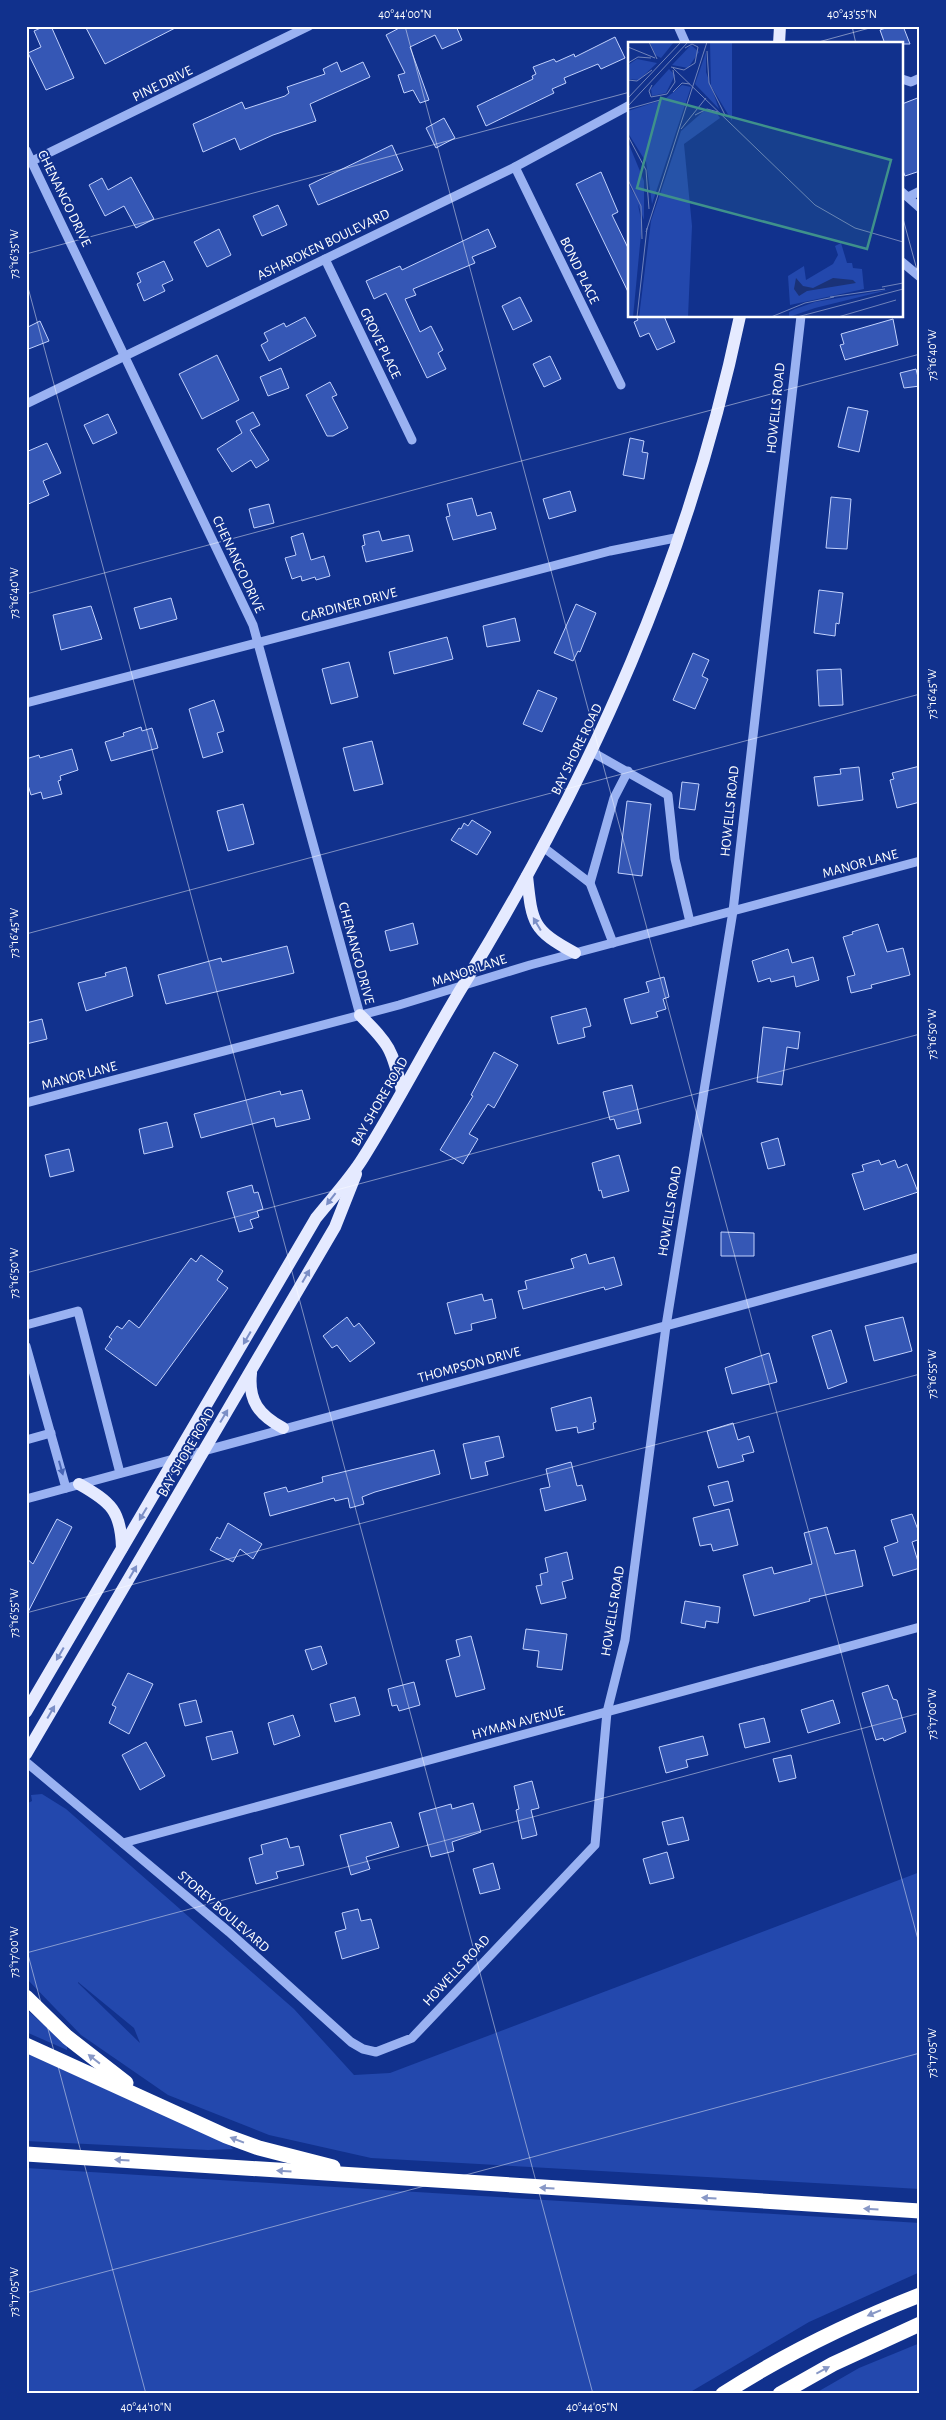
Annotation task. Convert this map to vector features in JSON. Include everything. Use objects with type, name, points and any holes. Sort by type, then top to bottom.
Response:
[{"type":"highway","points":[[26,1997],[67,2037],[147,2099]]},
{"type":"highway","points":[[26,2045],[243,2142],[368,2176]]},
{"type":"highway","points":[[26,2154],[920,2212]]},
{"type":"highway","points":[[723,2394],[807,2345],[875,2313],[920,2295]]},
{"type":"highway","points":[[780,2394],[840,2361],[920,2324]]},
{"type":"main road","points":[[779,42],[780,26]]},
{"type":"main road","name":"BAY SHORE ROAD","points":[[26,1712],[316,1218],[361,1161],[527,876],[592,752],[646,630],[680,536],[713,430],[740,318]]},
{"type":"main road","points":[[527,876],[531,912],[537,926],[552,940],[575,953]]},
{"type":"main road","points":[[360,1015],[388,1044],[395,1061],[402,1091]]},
{"type":"main road","name":"BAY SHORE ROAD","points":[[26,1754],[335,1227],[361,1161]]},
{"type":"main road","points":[[251,1370],[251,1393],[255,1405],[263,1416],[283,1428]]},
{"type":"main road","points":[[72,1486],[104,1499],[114,1510],[120,1520],[122,1548]]},
{"type":"street","name":"PINE DRIVE","points":[[29,162],[309,26]]},
{"type":"street","points":[[678,26],[685,42]]},
{"type":"street","points":[[904,80],[911,82],[920,78]]},
{"type":"street","name":"ASHAROKEN BOULEVARD","points":[[26,404],[515,167],[628,106]]},
{"type":"street","name":"CHENANGO DRIVE","points":[[26,150],[29,162],[126,355],[253,625],[360,1015]]},
{"type":"street","name":"BOND PLACE","points":[[515,167],[621,385]]},
{"type":"street","points":[[905,194],[920,191]]},
{"type":"street","points":[[905,194],[920,208]]},
{"type":"street","name":"GROVE PLACE","points":[[325,259],[412,440]]},
{"type":"street","points":[[904,264],[920,277]]},
{"type":"street","name":"HOWELLS ROAD","points":[[412,2038],[595,1845],[607,1712],[625,1640],[666,1326],[733,911],[801,318]]},
{"type":"street","name":"GARDINER DRIVE","points":[[26,703],[591,556],[680,536]]},
{"type":"street","points":[[592,752],[668,795],[676,859],[690,922]]},
{"type":"street","points":[[590,883],[614,798],[628,771]]},
{"type":"street","points":[[543,847],[590,883],[613,943]]},
{"type":"street","name":"MANOR LANE","points":[[26,1103],[360,1015],[575,953],[920,861]]},
{"type":"street","name":"THOMPSON DRIVE","points":[[26,1499],[920,1257]]},
{"type":"street","points":[[26,1326],[78,1311],[120,1473]]},
{"type":"street","points":[[26,1346],[55,1448],[72,1486]]},
{"type":"street","points":[[26,1383],[36,1381]]},
{"type":"street","points":[[26,1440],[51,1433]]},
{"type":"street","name":"HYMAN AVENUE","points":[[122,1842],[920,1627]]},
{"type":"street","name":"STOREY BOULEVARD","points":[[26,1762],[229,1932],[351,2042],[363,2049],[376,2052],[412,2038]]},
{"type":"shaded area","points":[[42,1794],[66,1809],[294,2009],[354,2075],[390,2073],[920,1872],[920,2189],[371,2158],[269,2135],[168,2095],[81,2035],[26,1978],[26,1804],[32,1801],[31,1795]],"holes":[[[78,1982],[134,2028],[140,2043]]]},
{"type":"shaded area","points":[[26,2009],[67,2045],[67,2050],[26,2032]]},
{"type":"shaded area","points":[[26,2053],[228,2144],[233,2149],[208,2150],[26,2141]]},
{"type":"shaded area","points":[[26,2168],[920,2223],[920,2272],[809,2322],[687,2394],[26,2394]]},
{"type":"shaded area","points":[[920,2343],[920,2394],[814,2394],[859,2368]]},
{"type":"building","points":[[45,26],[51,26],[74,78],[46,90],[28,53],[41,47],[34,31]]},
{"type":"building","points":[[85,26],[179,26],[105,64]]},
{"type":"building","points":[[403,26],[456,26],[462,40],[442,49],[435,35],[410,47],[429,100],[420,103],[413,90],[404,93],[398,75],[405,73],[386,35]]},
{"type":"building","points":[[891,26],[903,26],[910,44],[904,44],[904,42],[884,42],[880,30]]},
{"type":"building","points":[[615,37],[625,58],[601,69],[598,64],[564,78],[566,83],[552,89],[554,93],[486,126],[477,106],[533,79],[532,76],[536,74],[533,67],[554,59],[556,62],[574,54],[575,57]]},
{"type":"building","points":[[337,62],[341,72],[363,62],[370,77],[310,104],[316,121],[273,135],[240,150],[235,138],[203,152],[193,124],[242,102],[245,109],[285,96],[289,93],[287,87],[325,74],[323,69]]},
{"type":"building","points":[[920,97],[920,171],[905,176],[904,173],[904,103]]},
{"type":"building","points":[[444,118],[455,138],[436,148],[426,128]]},
{"type":"building","points":[[392,145],[403,170],[318,205],[309,185]]},
{"type":"building","points":[[601,172],[618,212],[612,215],[628,248],[628,292],[576,184]]},
{"type":"building","points":[[131,177],[154,219],[136,228],[124,206],[105,216],[89,185],[102,178],[108,190]]},
{"type":"building","points":[[278,205],[287,225],[262,236],[253,216]]},
{"type":"building","points":[[219,229],[231,255],[207,267],[194,242]]},
{"type":"building","points":[[488,229],[496,247],[472,257],[475,263],[413,289],[416,295],[405,299],[420,332],[431,326],[443,350],[438,353],[446,369],[427,378],[386,293],[374,299],[366,281],[400,266],[402,270]]},
{"type":"building","points":[[164,261],[173,280],[162,285],[165,291],[144,301],[137,284],[141,282],[137,273]]},
{"type":"building","points":[[520,297],[532,321],[513,330],[502,306]]},
{"type":"building","points":[[305,317],[316,336],[269,361],[261,345],[268,341],[264,333],[284,323],[286,327]]},
{"type":"building","points":[[637,318],[665,318],[675,342],[657,350],[649,333],[640,337],[634,322],[638,320]]},
{"type":"building","points":[[893,319],[898,345],[845,360],[840,345],[844,344],[841,334]]},
{"type":"building","points":[[40,321],[49,341],[26,350],[26,328]]},
{"type":"building","points":[[217,355],[239,400],[202,419],[179,374]]},
{"type":"building","points":[[550,356],[561,379],[544,387],[533,364]]},
{"type":"building","points":[[281,368],[289,388],[268,396],[260,377]]},
{"type":"building","points":[[916,369],[920,386],[904,388],[900,373]]},
{"type":"building","points":[[330,382],[337,395],[332,397],[348,428],[333,436],[327,436],[306,395]]},
{"type":"building","points":[[848,407],[868,411],[859,452],[838,447]]},
{"type":"building","points":[[253,412],[260,425],[250,430],[269,460],[256,468],[251,460],[232,472],[217,449],[242,433],[236,421]]},
{"type":"building","points":[[108,414],[117,433],[93,444],[84,425]]},
{"type":"building","points":[[630,438],[644,441],[642,452],[648,453],[644,479],[623,475]]},
{"type":"building","points":[[47,443],[61,473],[43,481],[49,495],[26,505],[26,452]]},
{"type":"building","points":[[570,491],[576,511],[549,519],[543,499]]},
{"type":"building","points":[[831,497],[851,499],[847,549],[826,548]]},
{"type":"building","points":[[472,498],[477,516],[491,512],[496,529],[453,540],[446,517],[450,516],[447,504]]},
{"type":"building","points":[[269,504],[274,523],[254,528],[249,509]]},
{"type":"building","points":[[379,531],[382,541],[409,535],[413,551],[366,562],[362,546],[365,545],[363,535]]},
{"type":"building","points":[[303,533],[311,560],[324,556],[330,576],[316,580],[315,577],[302,581],[301,576],[292,579],[285,558],[296,555],[291,537]]},
{"type":"building","points":[[819,590],[843,593],[839,624],[836,623],[835,636],[814,633]]},
{"type":"building","points":[[171,598],[177,619],[140,629],[134,608]]},
{"type":"building","points":[[576,604],[596,613],[580,652],[578,651],[573,661],[554,653]]},
{"type":"building","points":[[91,606],[102,639],[61,650],[53,615]]},
{"type":"building","points":[[515,618],[520,641],[487,647],[483,626]]},
{"type":"building","points":[[447,637],[453,659],[394,674],[389,652]]},
{"type":"building","points":[[693,653],[709,660],[702,676],[708,679],[695,709],[673,700]]},
{"type":"building","points":[[349,662],[358,697],[331,704],[322,669]]},
{"type":"building","points":[[841,669],[843,705],[819,706],[817,670]]},
{"type":"building","points":[[538,690],[557,698],[542,732],[523,724]]},
{"type":"building","points":[[214,700],[224,731],[217,733],[223,752],[203,758],[189,709]]},
{"type":"building","points":[[141,727],[142,731],[152,728],[158,748],[111,761],[105,742],[124,736],[123,733]]},
{"type":"building","points":[[372,741],[383,784],[354,791],[343,748]]},
{"type":"building","points":[[72,749],[78,770],[60,776],[61,780],[58,781],[62,794],[43,799],[41,792],[31,795],[26,778],[26,759],[39,755],[40,758]]},
{"type":"building","points":[[920,766],[920,802],[897,808],[890,780],[894,779],[892,773]]},
{"type":"building","points":[[859,767],[863,800],[818,806],[814,777],[841,774],[840,769]]},
{"type":"building","points":[[682,782],[699,784],[695,810],[679,808]]},
{"type":"building","points":[[627,801],[651,804],[642,876],[618,873]]},
{"type":"building","points":[[243,804],[254,844],[228,851],[217,811]]},
{"type":"building","points":[[472,820],[491,832],[477,855],[451,840],[464,823],[468,826]]},
{"type":"building","points":[[413,923],[418,944],[390,951],[385,931]]},
{"type":"building","points":[[878,924],[887,952],[903,948],[910,975],[871,985],[872,988],[851,993],[847,977],[855,975],[843,937],[853,934],[852,932]]},
{"type":"building","points":[[287,946],[294,973],[166,1004],[158,975],[221,958],[222,962]]},
{"type":"building","points":[[788,949],[792,963],[813,957],[819,980],[796,987],[794,976],[771,982],[770,978],[758,982],[752,961]]},
{"type":"building","points":[[126,967],[133,996],[86,1011],[78,983],[106,976],[105,973]]},
{"type":"building","points":[[664,977],[669,997],[663,999],[666,1009],[656,1012],[658,1017],[631,1024],[624,999],[649,992],[646,982]]},
{"type":"building","points":[[586,1008],[591,1026],[583,1028],[585,1037],[558,1044],[551,1017]]},
{"type":"building","points":[[42,1019],[47,1039],[26,1044],[26,1023]]},
{"type":"building","points":[[763,1027],[800,1032],[798,1049],[787,1047],[782,1085],[757,1082]]},
{"type":"building","points":[[494,1052],[518,1065],[494,1108],[488,1104],[469,1134],[478,1139],[463,1164],[440,1150],[473,1096],[471,1095]]},
{"type":"building","points":[[632,1085],[641,1123],[617,1129],[614,1119],[610,1120],[603,1092]]},
{"type":"building","points":[[302,1090],[310,1119],[276,1127],[274,1118],[201,1138],[194,1114],[280,1091],[281,1095]]},
{"type":"building","points":[[167,1122],[173,1147],[144,1154],[139,1129]]},
{"type":"building","points":[[778,1138],[785,1165],[768,1169],[761,1143]]},
{"type":"building","points":[[69,1149],[74,1171],[50,1177],[45,1155]]},
{"type":"building","points":[[619,1155],[629,1191],[603,1198],[601,1190],[599,1191],[592,1163]]},
{"type":"building","points":[[879,1160],[881,1165],[895,1160],[898,1168],[907,1164],[918,1192],[864,1210],[852,1174],[864,1171],[862,1165]]},
{"type":"building","points":[[252,1185],[254,1193],[258,1192],[263,1209],[257,1211],[259,1217],[250,1220],[253,1228],[239,1232],[227,1192]]},
{"type":"building","points":[[721,1232],[754,1233],[754,1256],[721,1256]]},
{"type":"building","points":[[586,1254],[589,1264],[614,1257],[622,1285],[605,1290],[604,1287],[523,1309],[518,1291],[527,1289],[525,1281],[574,1268],[571,1259]]},
{"type":"building","points":[[201,1255],[223,1271],[217,1280],[228,1288],[156,1386],[105,1349],[112,1339],[109,1337],[117,1326],[122,1329],[129,1320],[139,1328],[191,1258],[196,1262]]},
{"type":"building","points":[[482,1294],[484,1301],[492,1299],[496,1318],[471,1324],[472,1330],[455,1334],[447,1303]]},
{"type":"building","points":[[347,1317],[354,1327],[359,1323],[375,1343],[350,1362],[337,1345],[332,1348],[323,1336]]},
{"type":"building","points":[[903,1317],[912,1351],[874,1361],[865,1326]]},
{"type":"building","points":[[831,1330],[847,1382],[828,1389],[812,1336]]},
{"type":"building","points":[[769,1353],[777,1382],[732,1394],[725,1368]]},
{"type":"building","points":[[591,1397],[596,1422],[593,1423],[594,1429],[578,1433],[577,1427],[556,1431],[551,1408]]},
{"type":"building","points":[[733,1423],[738,1440],[749,1436],[754,1452],[742,1455],[744,1461],[718,1468],[707,1431]]},
{"type":"building","points":[[499,1436],[504,1457],[485,1462],[488,1475],[471,1479],[463,1444]]},
{"type":"building","points":[[434,1450],[440,1474],[375,1492],[362,1497],[364,1504],[350,1508],[348,1498],[335,1501],[334,1498],[270,1516],[264,1493],[286,1487],[288,1492],[323,1482],[322,1477]]},
{"type":"building","points":[[571,1462],[577,1486],[582,1485],[586,1500],[545,1511],[540,1489],[550,1487],[546,1469]]},
{"type":"building","points":[[728,1481],[733,1501],[714,1506],[708,1486]]},
{"type":"building","points":[[729,1509],[738,1545],[713,1551],[711,1544],[700,1546],[693,1518]]},
{"type":"building","points":[[912,1514],[920,1535],[920,1539],[912,1542],[920,1568],[893,1576],[884,1547],[898,1542],[891,1520]]},
{"type":"building","points":[[57,1519],[72,1527],[26,1616],[26,1558],[33,1564]]},
{"type":"building","points":[[228,1523],[262,1544],[253,1559],[240,1549],[233,1562],[210,1550],[217,1537],[220,1539]]},
{"type":"building","points":[[827,1527],[835,1554],[855,1550],[863,1586],[809,1599],[810,1601],[754,1616],[743,1575],[772,1567],[774,1574],[812,1564],[804,1533]]},
{"type":"building","points":[[567,1552],[573,1579],[562,1582],[566,1598],[541,1604],[536,1586],[542,1585],[540,1574],[548,1572],[545,1558]]},
{"type":"building","points":[[685,1601],[720,1607],[718,1623],[706,1621],[705,1628],[681,1623]]},
{"type":"building","points":[[526,1629],[567,1634],[562,1670],[537,1667],[539,1651],[523,1649]]},
{"type":"building","points":[[471,1636],[485,1689],[456,1697],[446,1660],[460,1656],[456,1640]]},
{"type":"building","points":[[321,1646],[327,1664],[312,1670],[305,1650]]},
{"type":"building","points":[[128,1673],[153,1684],[129,1734],[109,1723],[116,1707],[112,1705]]},
{"type":"building","points":[[414,1682],[420,1705],[399,1711],[397,1705],[392,1706],[388,1689]]},
{"type":"building","points":[[888,1685],[893,1699],[897,1700],[906,1732],[884,1741],[883,1738],[876,1740],[862,1693]]},
{"type":"building","points":[[355,1697],[360,1715],[335,1722],[330,1704]]},
{"type":"building","points":[[196,1700],[202,1722],[185,1726],[179,1704]]},
{"type":"building","points":[[833,1700],[840,1723],[808,1733],[801,1710]]},
{"type":"building","points":[[293,1715],[300,1736],[274,1745],[268,1723]]},
{"type":"building","points":[[764,1718],[770,1742],[745,1748],[739,1724]]},
{"type":"building","points":[[232,1731],[238,1753],[212,1760],[206,1737]]},
{"type":"building","points":[[703,1736],[708,1755],[686,1760],[688,1767],[666,1773],[659,1747]]},
{"type":"building","points":[[146,1742],[165,1776],[140,1790],[122,1755]]},
{"type":"building","points":[[791,1755],[796,1778],[779,1782],[773,1759]]},
{"type":"building","points":[[532,1781],[539,1808],[531,1810],[537,1835],[522,1839],[516,1810],[519,1809],[514,1786]]},
{"type":"building","points":[[473,1803],[481,1832],[452,1842],[454,1851],[431,1857],[419,1813],[451,1804],[452,1809]]},
{"type":"building","points":[[683,1817],[689,1840],[668,1845],[662,1822]]},
{"type":"building","points":[[391,1822],[399,1847],[366,1857],[370,1869],[351,1875],[340,1835]]},
{"type":"building","points":[[287,1838],[290,1848],[299,1846],[304,1865],[276,1872],[278,1878],[256,1884],[249,1858],[263,1854],[261,1845]]},
{"type":"building","points":[[667,1852],[674,1878],[650,1884],[643,1859]]},
{"type":"building","points":[[493,1863],[500,1889],[480,1894],[473,1869]]},
{"type":"building","points":[[358,1909],[361,1921],[371,1919],[379,1948],[342,1959],[335,1932],[346,1929],[342,1913]]}]
